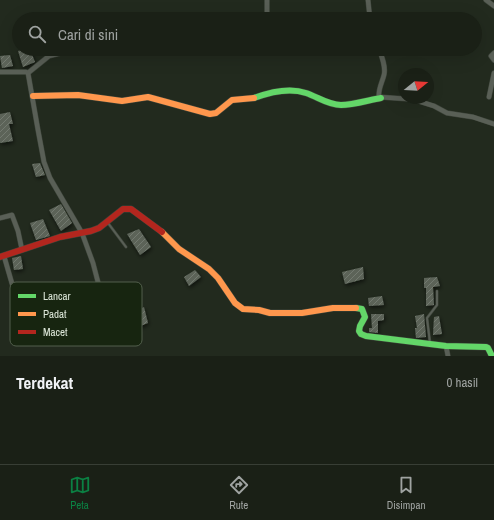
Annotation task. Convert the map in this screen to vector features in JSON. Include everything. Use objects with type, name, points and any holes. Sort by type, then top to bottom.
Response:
[{"type":"street","points":[[267,0],[267,12]]},
{"type":"street","points":[[368,0],[369,12]]},
{"type":"street","points":[[486,0],[494,6]]},
{"type":"street","points":[[494,53],[492,56],[494,60]]},
{"type":"street","points":[[0,72],[28,73],[49,56]]},
{"type":"street","points":[[380,98],[378,96],[379,90],[385,74],[381,56]]},
{"type":"street","points":[[28,73],[42,149],[50,178],[82,233],[98,282]]},
{"type":"street","points":[[489,97],[494,73]]},
{"type":"street","points":[[33,96],[78,95],[122,101],[148,97],[210,114],[216,113],[232,100],[239,101],[250,99],[269,92],[279,91],[305,93],[324,102],[337,105],[380,98],[408,98],[434,106],[447,113],[473,117],[494,124]]},
{"type":"street","points":[[11,282],[2,257],[60,237],[91,231],[107,222],[123,209],[131,209],[163,233],[179,249],[209,269],[218,278],[235,303],[243,309],[259,310],[270,313],[302,313],[333,308],[362,309],[365,317],[359,331],[361,334],[366,336],[430,345],[488,348],[492,356]]},
{"type":"street","points":[[0,218],[12,215],[18,231],[22,250]]},
{"type":"street","points":[[446,346],[448,356]]},
{"type":"lane","points":[[107,222],[126,247]]},
{"type":"lane","points":[[430,345],[427,318],[437,305],[437,291]]},
{"type":"building","points":[[10,55],[13,66],[2,68],[0,56]]},
{"type":"building","points":[[20,56],[33,56],[35,62],[23,67]]},
{"type":"building","points":[[10,112],[13,124],[9,124],[13,141],[0,143],[0,114]]},
{"type":"building","points":[[40,163],[45,175],[36,177],[32,164]]},
{"type":"building","points":[[61,204],[72,223],[61,231],[49,210]]},
{"type":"building","points":[[43,219],[50,236],[36,240],[30,223]]},
{"type":"building","points":[[139,229],[151,247],[140,255],[127,234]]},
{"type":"building","points":[[21,256],[23,269],[14,270],[12,258]]},
{"type":"building","points":[[363,267],[364,279],[345,284],[342,272]]},
{"type":"building","points":[[195,270],[201,277],[189,286],[184,277]]},
{"type":"building","points":[[437,277],[440,286],[433,287],[434,305],[426,306],[426,288],[424,288],[424,278]]},
{"type":"building","points":[[382,296],[384,305],[369,306],[368,298]]},
{"type":"building","points":[[144,307],[148,323],[142,325],[142,308]]},
{"type":"building","points":[[371,314],[384,314],[384,320],[378,321],[378,333],[369,332],[369,328],[372,328]]},
{"type":"building","points":[[424,314],[426,337],[416,338],[415,328],[417,328],[415,316]]},
{"type":"building","points":[[439,316],[442,334],[433,335],[434,317]]},
{"type":"traffic: fast","points":[[254,98],[273,92],[286,90],[300,91],[336,105],[351,104],[381,98]]},
{"type":"traffic: fast","points":[[356,308],[362,309],[365,317],[359,331],[361,334],[366,336],[446,346],[486,347],[492,356]]},
{"type":"traffic: slow","points":[[33,96],[78,95],[122,101],[148,97],[210,114],[216,113],[232,100],[254,98]]},
{"type":"traffic: slow","points":[[162,232],[179,249],[209,269],[218,278],[235,303],[243,309],[259,310],[270,313],[302,313],[333,308],[356,308]]},
{"type":"traffic: jam","points":[[0,257],[60,237],[99,228],[123,209],[131,209],[162,232]]}]
